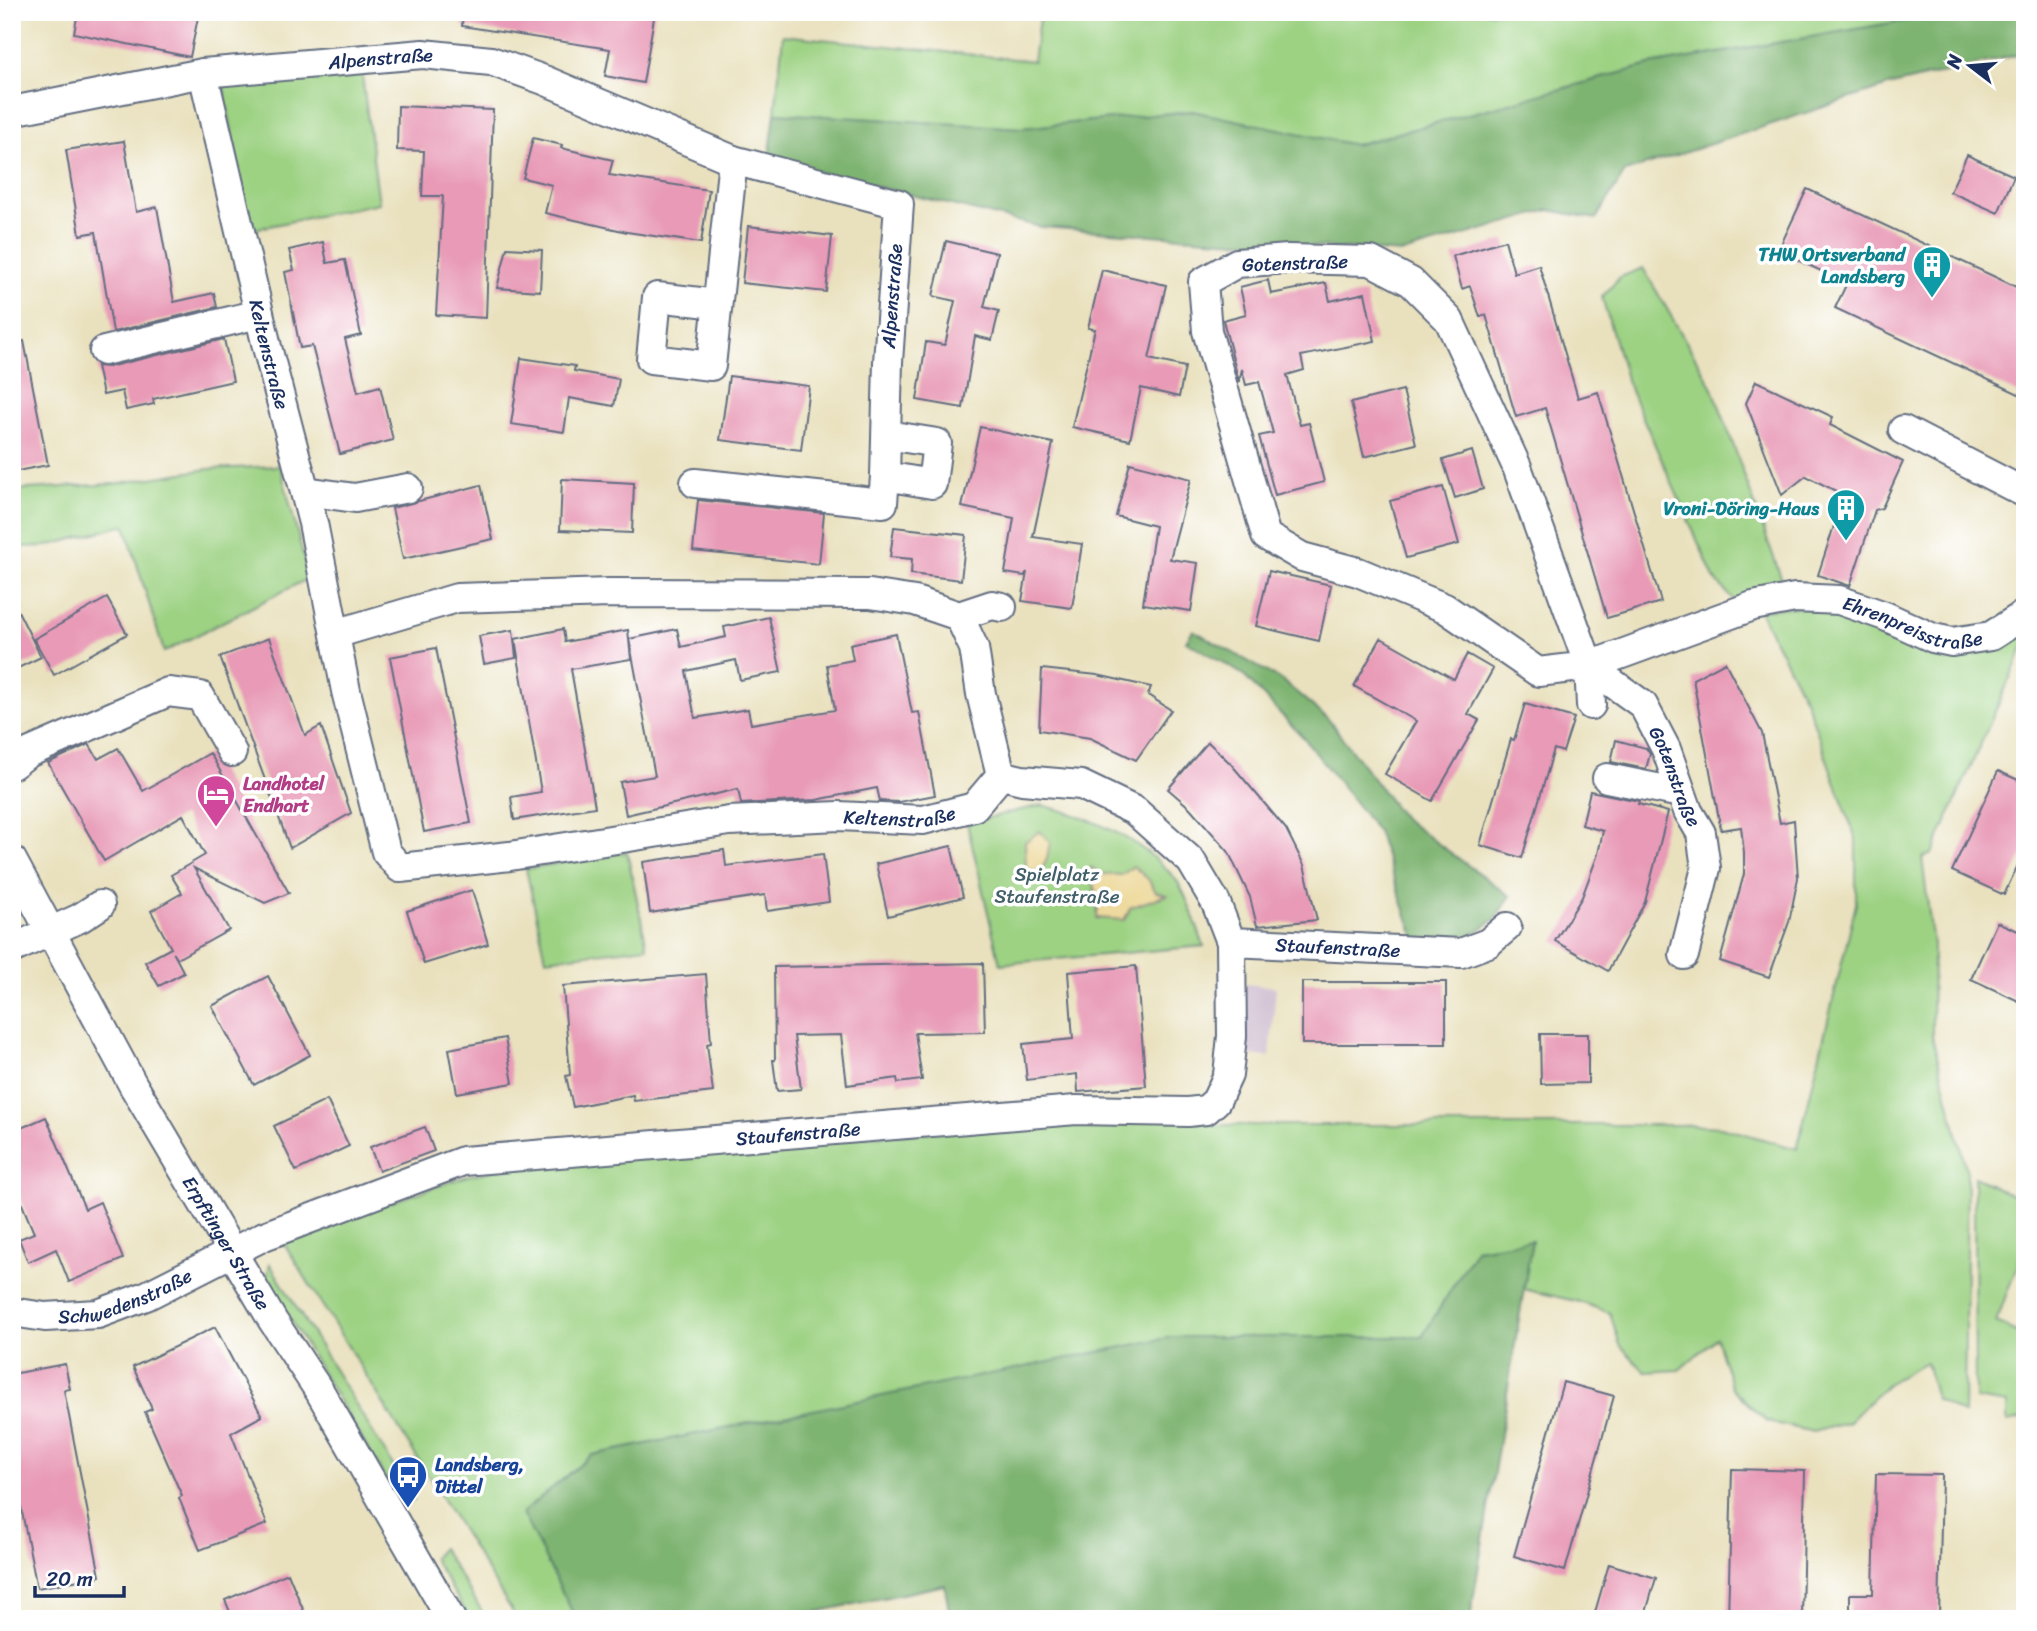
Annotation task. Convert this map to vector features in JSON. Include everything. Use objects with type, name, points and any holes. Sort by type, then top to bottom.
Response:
[{"type":"street","name":"Alpenstraße","points":[[12,111],[202,73],[423,54],[491,61],[544,80],[733,160],[899,204],[888,362],[883,503],[695,483]]},
{"type":"street","name":"Keltenstraße","points":[[202,73],[259,314],[305,491],[386,852],[400,868],[510,856],[729,821],[839,816],[923,820],[974,807],[1001,775]]},
{"type":"street","points":[[717,304],[733,160]]},
{"type":"street","name":"Gotenstraße","points":[[1591,705],[1589,666],[1517,467],[1449,320],[1410,282],[1371,261],[1288,259],[1237,263],[1203,282],[1208,331],[1266,536],[1301,557],[1358,572],[1445,608],[1538,672],[1589,666],[1753,606],[1795,598]]},
{"type":"street","points":[[104,351],[259,314]]},
{"type":"street","points":[[1903,430],[2025,493]]},
{"type":"street","points":[[885,476],[932,484],[937,443],[887,435]]},
{"type":"street","points":[[305,491],[355,498],[408,488]]},
{"type":"street","points":[[335,634],[457,598],[609,593],[870,594],[915,601],[959,616],[992,605],[1002,607]]},
{"type":"street","name":"Ehrenpreisstraße","points":[[1795,598],[1839,600],[1933,638],[1952,642],[1992,636],[2025,614]]},
{"type":"street","points":[[959,616],[974,648],[981,694],[1001,775]]},
{"type":"street","name":"Gotenstraße","points":[[1589,666],[1643,705],[1666,749],[1681,793],[1701,833],[1706,868],[1684,955]]},
{"type":"street","points":[[12,765],[28,753],[168,692],[200,696],[232,752]]},
{"type":"street","name":"Staufenstraße","points":[[232,1251],[463,1161],[1076,1110],[1206,1110],[1216,1101],[1228,1075],[1232,1036],[1231,942],[1216,903],[1191,861],[1135,811],[1081,785],[1022,780],[1001,775]]},
{"type":"street","points":[[1607,778],[1681,793]]},
{"type":"street","name":"Erpftinger Straße","points":[[12,860],[53,931],[134,1085],[273,1321],[320,1392],[452,1619]]},
{"type":"street","points":[[12,949],[53,931],[100,905]]},
{"type":"street","name":"Staufenstraße","points":[[1231,942],[1461,953],[1488,943],[1507,928]]},
{"type":"street","name":"Schwedenstraße","points":[[12,1312],[45,1317],[98,1314],[146,1296],[232,1251]]},
{"type":"shaded area","points":[[1245,984],[1276,987],[1270,1057],[1240,1054]]},
{"type":"green space","points":[[1040,12],[1954,12],[1650,65],[1354,145],[1192,111],[1021,128],[775,113],[783,35],[1033,61]]},
{"type":"green space","points":[[1954,12],[2025,12],[2025,53],[1888,86],[1625,172],[1596,219],[1549,210],[1403,253],[1041,227],[769,160],[775,113],[1021,128],[1192,111],[1355,145],[1650,65]]},
{"type":"green space","points":[[361,68],[379,203],[250,230],[223,83]]},
{"type":"green space","points":[[1643,268],[1712,386],[1787,594],[1738,605],[1714,578],[1627,382],[1602,297],[1620,277]]},
{"type":"green space","points":[[280,466],[309,578],[164,652],[125,525],[47,546],[12,547],[12,490],[113,484],[208,469]]},
{"type":"green space","points":[[1837,604],[1905,632],[2025,625],[2025,644],[1932,854],[1922,858],[1933,945],[1932,1036],[1967,1172],[1964,1414],[1936,1399],[1926,1362],[1887,1384],[1849,1422],[1813,1432],[1766,1421],[1732,1388],[1716,1338],[1679,1370],[1645,1372],[1620,1345],[1610,1313],[1580,1302],[1523,1289],[1532,1241],[1476,1249],[1422,1337],[1172,1337],[523,1513],[576,1619],[517,1619],[282,1240],[467,1176],[571,1155],[1203,1115],[1209,1125],[1721,1127],[1797,1149],[1856,904],[1856,839],[1805,699],[1759,610]]},
{"type":"green space","points":[[1193,630],[1283,681],[1328,719],[1403,818],[1510,896],[1495,919],[1456,945],[1417,944],[1377,831],[1304,738],[1242,674],[1186,641]]},
{"type":"green space","name":"Spielplatz Staufenstraße","points":[[1042,805],[1079,816],[1113,831],[1130,840],[1160,863],[1183,891],[1204,946],[1000,964],[967,823]]},
{"type":"green space","points":[[627,852],[647,947],[546,959],[526,869]]},
{"type":"green space","points":[[1974,1177],[2025,1201],[2025,1245],[1996,1322],[2025,1336],[2025,1418],[2007,1422],[2007,1404],[1975,1399]]},
{"type":"green space","points":[[1532,1240],[1470,1619],[950,1619],[945,1585],[782,1619],[576,1619],[522,1513],[592,1455],[1172,1337],[1422,1337],[1476,1249]]},
{"type":"green space","points":[[270,1264],[414,1500],[402,1506],[266,1279]]},
{"type":"green space","points":[[442,1548],[487,1619],[470,1619],[433,1558]]},
{"type":"sand","points":[[1040,831],[1050,842],[1047,859],[1040,873],[1026,869],[1025,842]]},
{"type":"sand","points":[[1133,866],[1148,879],[1156,892],[1167,895],[1131,907],[1124,920],[1097,918],[1091,867],[1103,874],[1122,875]]},
{"type":"building","points":[[78,12],[199,12],[190,57],[74,33]]},
{"type":"building","points":[[463,12],[655,12],[643,83],[605,76],[610,49],[462,26]]},
{"type":"building","points":[[398,106],[493,110],[486,318],[436,315],[443,196],[422,196],[424,151],[397,150]]},
{"type":"building","points":[[533,138],[562,145],[561,148],[613,160],[609,175],[709,190],[701,243],[627,232],[545,213],[552,185],[523,178]]},
{"type":"building","points":[[124,141],[136,212],[157,207],[174,302],[214,293],[217,307],[113,332],[96,232],[80,235],[66,150]]},
{"type":"building","points":[[1967,155],[2014,176],[1998,213],[1950,192]]},
{"type":"building","name":"THW Ortsverband Landsberg","points":[[1807,189],[2025,291],[2025,397],[1835,308],[1847,283],[1778,251]]},
{"type":"building","points":[[748,226],[832,236],[826,292],[742,283]]},
{"type":"building","points":[[1505,240],[1514,273],[1539,265],[1578,398],[1598,392],[1661,602],[1607,618],[1545,408],[1516,417],[1486,315],[1480,317],[1470,286],[1462,289],[1453,256]]},
{"type":"building","points":[[946,241],[997,253],[984,307],[999,311],[992,340],[975,336],[963,408],[917,400],[926,342],[945,345],[955,301],[933,296]]},
{"type":"building","points":[[323,242],[327,263],[345,260],[361,335],[345,339],[358,392],[380,386],[393,440],[340,454],[312,346],[300,348],[285,272],[294,270],[289,250]]},
{"type":"building","points":[[507,248],[542,250],[540,291],[497,288]]},
{"type":"building","points":[[1102,270],[1166,285],[1149,359],[1185,367],[1179,397],[1141,388],[1130,440],[1072,427],[1095,329],[1088,328]]},
{"type":"building","points":[[1268,280],[1271,294],[1326,283],[1330,301],[1365,293],[1375,341],[1301,356],[1304,370],[1287,375],[1300,425],[1309,423],[1324,482],[1275,495],[1259,436],[1273,433],[1259,382],[1246,385],[1242,369],[1239,382],[1223,320],[1246,314],[1240,287]]},
{"type":"building","points":[[224,339],[233,381],[153,399],[154,404],[126,410],[122,391],[103,395],[97,366],[108,367]]},
{"type":"building","points":[[24,341],[48,465],[12,472],[12,342]]},
{"type":"building","points":[[521,358],[575,366],[574,371],[619,379],[614,406],[569,398],[564,432],[511,424]]},
{"type":"building","points":[[729,376],[809,386],[801,450],[720,440]]},
{"type":"building","points":[[1756,381],[1833,417],[1830,425],[1903,462],[1882,508],[1875,510],[1850,586],[1818,575],[1844,495],[1806,476],[1782,495],[1746,403]]},
{"type":"building","points":[[1403,390],[1416,444],[1364,457],[1351,403]]},
{"type":"building","points":[[980,427],[1053,443],[1033,537],[1082,544],[1072,608],[1022,601],[1027,572],[1024,576],[1005,573],[1014,518],[962,507]]},
{"type":"building","points":[[1472,451],[1483,489],[1455,498],[1443,460]]},
{"type":"building","points":[[1130,463],[1191,479],[1170,559],[1198,563],[1191,611],[1143,604],[1155,526],[1116,516]]},
{"type":"building","points":[[562,479],[634,483],[632,533],[560,530]]},
{"type":"building","points":[[481,485],[493,539],[403,559],[392,508]]},
{"type":"building","points":[[1443,487],[1459,544],[1406,558],[1390,501]]},
{"type":"building","points":[[698,500],[824,513],[819,564],[693,551]]},
{"type":"building","points":[[894,527],[966,535],[961,580],[911,574],[912,559],[890,557]]},
{"type":"building","points":[[1269,571],[1331,585],[1319,641],[1256,626]]},
{"type":"building","points":[[107,598],[127,634],[54,675],[34,639]]},
{"type":"building","points":[[12,599],[41,657],[12,671]]},
{"type":"building","points":[[769,617],[781,672],[740,680],[736,660],[686,671],[695,718],[748,709],[751,724],[835,710],[827,665],[853,660],[850,644],[896,634],[912,713],[919,712],[935,795],[899,802],[880,801],[877,788],[816,800],[741,804],[738,789],[626,815],[620,782],[655,776],[629,639],[677,629],[681,647],[726,637],[724,627]]},
{"type":"building","points":[[563,629],[565,642],[628,630],[631,659],[571,669],[595,807],[514,820],[511,797],[541,792],[515,639]]},
{"type":"building","points":[[513,630],[516,658],[484,664],[479,636]]},
{"type":"building","points":[[269,638],[305,735],[321,726],[351,813],[290,848],[220,657]]},
{"type":"building","points":[[1381,638],[1454,679],[1467,654],[1493,669],[1468,714],[1479,720],[1432,801],[1385,774],[1416,721],[1354,686]]},
{"type":"building","points":[[436,648],[471,823],[424,832],[390,657]]},
{"type":"building","points":[[1725,662],[1762,733],[1780,823],[1794,820],[1798,878],[1789,922],[1769,977],[1720,961],[1744,874],[1744,852],[1741,827],[1721,830],[1693,679]]},
{"type":"building","points":[[1042,669],[1097,675],[1151,687],[1148,695],[1171,710],[1136,760],[1090,738],[1039,730]]},
{"type":"building","points":[[1525,704],[1574,718],[1563,752],[1554,749],[1522,858],[1480,845],[1511,739],[1514,740]]},
{"type":"building","points":[[1616,740],[1646,748],[1650,754],[1646,769],[1611,762]]},
{"type":"building","points":[[1208,742],[1231,764],[1286,829],[1304,865],[1317,920],[1257,926],[1250,897],[1228,851],[1190,808],[1168,789]]},
{"type":"building","points":[[89,744],[98,759],[118,748],[143,791],[210,753],[289,893],[265,903],[194,868],[229,930],[177,959],[173,952],[184,973],[159,986],[145,962],[171,948],[151,911],[182,893],[171,875],[205,855],[183,815],[104,861],[48,763]]},
{"type":"building","points":[[1998,771],[2025,783],[2025,850],[2004,895],[1952,871]]},
{"type":"building","points":[[1590,791],[1639,801],[1638,804],[1668,812],[1645,902],[1608,971],[1555,941],[1582,897],[1598,854],[1603,831],[1582,825]]},
{"type":"building","points":[[951,846],[963,897],[888,916],[876,864]]},
{"type":"building","points":[[724,850],[726,866],[823,854],[829,902],[767,911],[765,895],[650,913],[643,862]]},
{"type":"building","points":[[472,890],[488,944],[424,964],[407,911]]},
{"type":"building","points":[[1997,922],[2025,934],[2025,1004],[1971,979]]},
{"type":"building","points":[[983,963],[985,1032],[915,1033],[922,1080],[898,1083],[897,1078],[847,1085],[841,1035],[794,1036],[801,1089],[777,1091],[773,1060],[774,967]]},
{"type":"building","points":[[1136,966],[1146,1086],[1078,1092],[1077,1074],[1027,1080],[1023,1044],[1073,1039],[1068,972]]},
{"type":"building","points":[[706,974],[711,1043],[707,1044],[713,1092],[634,1101],[633,1095],[573,1107],[566,1076],[570,1075],[563,986]]},
{"type":"building","points":[[268,976],[310,1055],[254,1085],[212,1006]]},
{"type":"building","points":[[1302,982],[1446,982],[1446,1044],[1302,1044]]},
{"type":"building","points":[[1540,1034],[1588,1034],[1588,1083],[1541,1084]]},
{"type":"building","points":[[505,1038],[513,1083],[457,1093],[449,1049]]},
{"type":"building","points":[[327,1100],[349,1146],[296,1171],[274,1126]]},
{"type":"building","points":[[46,1117],[85,1209],[100,1202],[123,1259],[69,1282],[56,1249],[28,1262],[19,1239],[34,1233],[12,1180],[12,1132]]},
{"type":"building","points":[[425,1127],[434,1151],[379,1171],[370,1147]]},
{"type":"building","points":[[215,1327],[262,1416],[231,1433],[267,1524],[200,1550],[179,1498],[182,1496],[145,1412],[152,1409],[133,1367]]},
{"type":"building","points":[[65,1364],[70,1389],[64,1390],[100,1576],[37,1588],[12,1461],[12,1374]]},
{"type":"building","points":[[1563,1382],[1614,1396],[1565,1571],[1514,1556]]},
{"type":"building","points":[[1732,1469],[1805,1471],[1802,1619],[1728,1619]]},
{"type":"building","points":[[1876,1474],[1942,1475],[1939,1619],[1850,1619],[1850,1594],[1873,1594]]},
{"type":"building","points":[[1609,1564],[1656,1578],[1644,1619],[1593,1619]]},
{"type":"building","points":[[288,1573],[307,1619],[233,1619],[225,1600]]},
{"type":"place","name":"THW Ortsverband Landsberg","points":[[1932,299]]},
{"type":"place","name":"Vroni-Döring-Haus","points":[[1846,542]]},
{"type":"place","name":"Landhotel Endhart","points":[[216,828]]},
{"type":"place","name":"Landsberg, Dittel","points":[[408,1509]]}]
